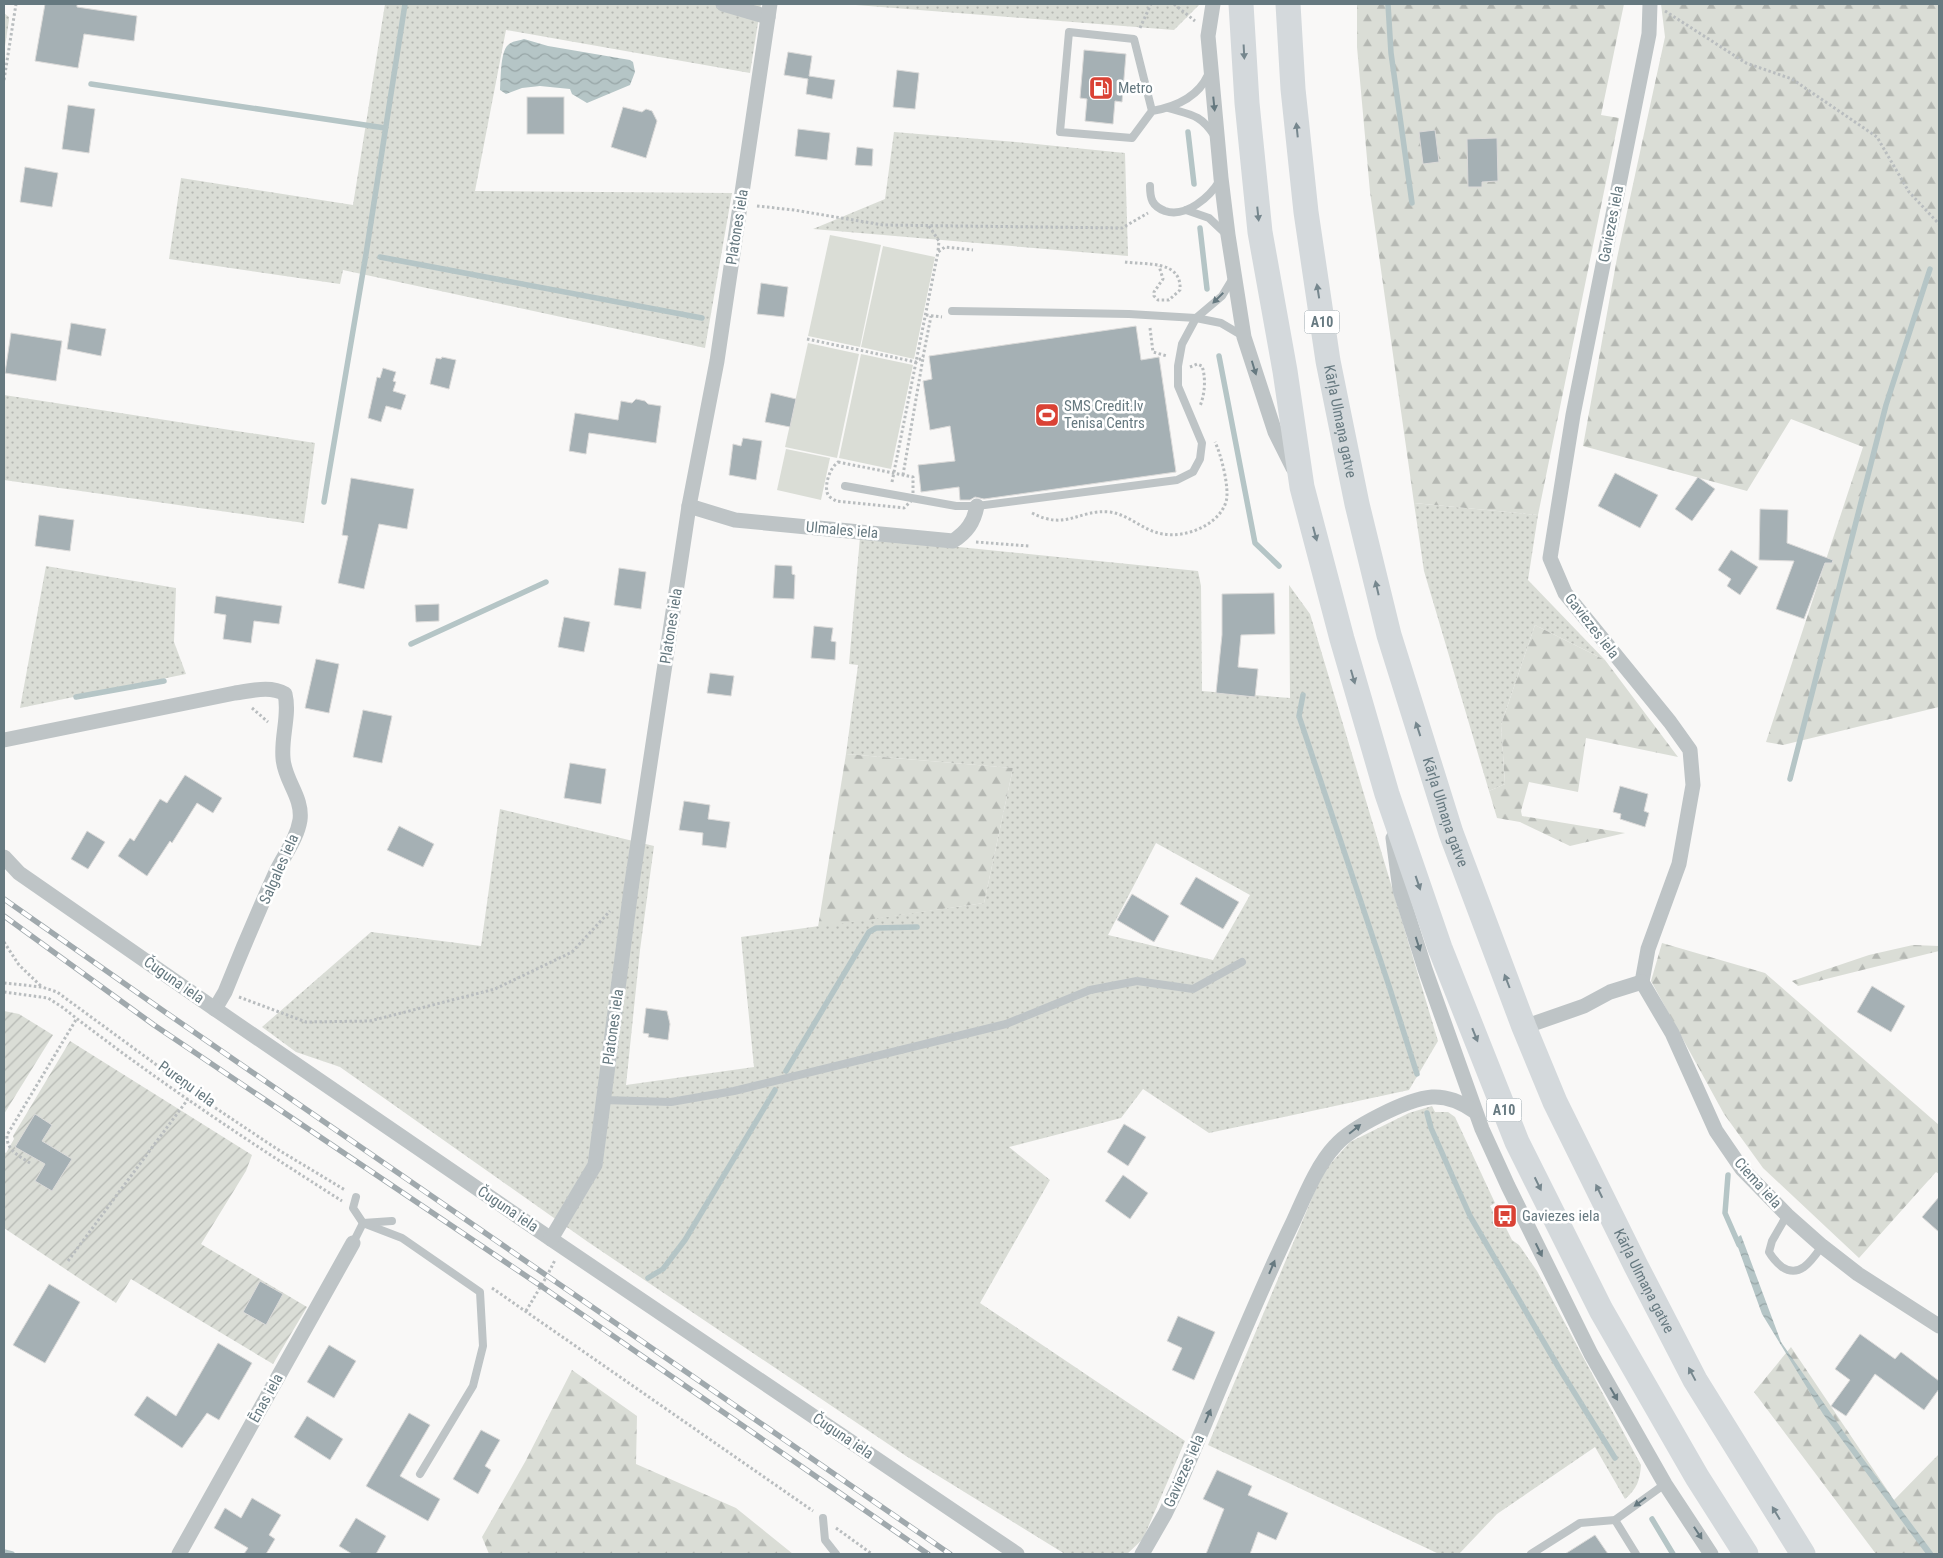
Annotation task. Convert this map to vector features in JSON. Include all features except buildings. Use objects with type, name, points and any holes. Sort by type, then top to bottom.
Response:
[{"type":"highway","name":"A10","points":[[1240,4],[1247,103],[1260,232],[1285,371],[1302,486],[1342,639],[1387,794],[1440,948],[1517,1142],[1601,1310],[1697,1477],[1746,1554]]},
{"type":"highway","name":"Kārļa Ulmaņa gatve","points":[[1288,4],[1293,89],[1306,212],[1328,361],[1357,504],[1389,635],[1451,833],[1524,1026],[1555,1102],[1695,1380],[1803,1554]]},
{"type":"street","points":[[723,4],[769,10]]},
{"type":"street","points":[[1213,4],[1208,36],[1221,178],[1244,337],[1274,432],[1302,486]]},
{"type":"street","name":"Gaviezes iela","points":[[1642,982],[1648,949],[1679,864],[1693,785],[1690,750],[1670,722],[1565,593],[1550,558],[1573,415],[1656,6]]},
{"type":"street","name":"Platones iela","points":[[551,1239],[595,1165],[631,889],[689,506],[717,361],[769,10]]},
{"type":"street","name":"Ulmales iela","points":[[689,506],[734,520],[953,541]]},
{"type":"street","points":[[953,541],[966,532],[975,516],[977,506]]},
{"type":"street","name":"Salgales iela","points":[[215,1009],[225,992],[276,872],[295,837],[300,820],[299,802],[283,762],[283,734],[288,706],[284,694],[278,690],[267,689],[234,693]]},
{"type":"street","points":[[4,740],[234,693]]},
{"type":"street","points":[[1387,794],[1400,890],[1474,1111],[1508,1186],[1591,1354],[1665,1484],[1711,1554]]},
{"type":"street","name":"Čuguna iela","points":[[4,857],[19,872],[215,1009],[1017,1554]]},
{"type":"street","points":[[1524,1026],[1584,1006],[1610,992],[1642,982]]},
{"type":"street","name":"Ciema iela","points":[[1642,982],[1672,1033],[1716,1131],[1742,1169],[1787,1215],[1822,1246],[1858,1274],[1939,1326]]},
{"type":"street","name":"Gaviezes iela","points":[[1142,1554],[1178,1487],[1278,1252],[1317,1173],[1334,1146],[1362,1123],[1418,1100],[1433,1097],[1459,1101],[1474,1111]]},
{"type":"street","name":"Ēnas iela","points":[[179,1554],[352,1243]]},
{"type":"lane","points":[[1152,111],[1134,39],[1069,32],[1060,132],[1132,138],[1152,111],[1168,108],[1196,93],[1204,84],[1211,68]]},
{"type":"lane","points":[[1168,108],[1197,117],[1205,122],[1218,140]]},
{"type":"lane","points":[[1150,186],[1150,199],[1157,208],[1173,214],[1186,210],[1214,190],[1221,178]]},
{"type":"lane","points":[[1186,210],[1209,218],[1228,235]]},
{"type":"lane","points":[[845,486],[956,506],[977,506],[1176,480],[1193,472],[1200,459],[1202,443],[1178,386],[1178,366],[1182,344],[1196,318],[1222,296],[1235,275]]},
{"type":"lane","points":[[952,311],[1149,315],[1196,318],[1221,322],[1244,337]]},
{"type":"lane","points":[[602,1100],[670,1102],[734,1091],[1006,1024],[1090,990],[1137,982],[1194,989],[1242,962]]},
{"type":"lane","points":[[356,1197],[353,1208],[363,1223],[402,1238],[480,1292],[483,1346],[473,1386],[420,1474]]},
{"type":"lane","points":[[1787,1215],[1772,1241],[1769,1252],[1774,1261],[1787,1270],[1794,1272],[1809,1263],[1822,1246]]},
{"type":"lane","points":[[363,1223],[392,1221]]},
{"type":"lane","points":[[352,1243],[363,1223]]},
{"type":"lane","points":[[1531,1554],[1580,1523],[1616,1520],[1665,1484]]},
{"type":"lane","points":[[823,1518],[825,1540],[836,1554]]},
{"type":"lane","points":[[1616,1520],[1636,1554]]},
{"type":"path","points":[[4,80],[16,4]]},
{"type":"path","points":[[1134,39],[1152,4]]},
{"type":"path","points":[[1656,6],[1746,63],[1792,79],[1876,137],[1909,192],[1939,224]]},
{"type":"path","points":[[741,205],[794,210],[883,225],[1122,228],[1157,208]]},
{"type":"path","points":[[889,495],[938,252],[939,241],[929,225]]},
{"type":"path","points":[[938,252],[945,247],[973,250]]},
{"type":"path","points":[[1125,262],[1159,266],[1175,271],[1179,276],[1180,290],[1169,300],[1158,300],[1154,296],[1155,289],[1163,279],[1159,266]]},
{"type":"path","points":[[1149,315],[1153,352],[1163,356],[1180,355]]},
{"type":"path","points":[[903,475],[931,316]]},
{"type":"path","points":[[807,339],[916,362],[923,357]]},
{"type":"path","points":[[953,541],[1029,546]]},
{"type":"path","points":[[234,693],[283,734]]},
{"type":"path","points":[[225,992],[306,1022],[370,1021],[495,989],[572,952],[631,889]]},
{"type":"path","points":[[4,942],[19,965],[42,987]]},
{"type":"path","name":"Pureņu iela","points":[[4,992],[48,998],[62,1006],[188,1099],[265,1152],[353,1208]]},
{"type":"path","points":[[30,1163],[10,1149],[6,1142],[7,1135],[77,1018]]},
{"type":"path","points":[[68,1261],[188,1099]]},
{"type":"path","points":[[526,1311],[547,1276],[557,1254],[551,1239]]},
{"type":"green space","points":[[385,4],[761,4],[750,73],[506,30],[475,191],[732,193],[705,348],[343,270],[340,284],[169,259],[181,178],[353,205]]},
{"type":"green space","points":[[843,4],[1200,4],[1174,30]]},
{"type":"green space","points":[[1357,4],[1624,4],[1601,115],[1619,118],[1538,515],[1414,503],[1370,192],[1357,47]]},
{"type":"green space","points":[[1661,4],[1939,4],[1939,707],[1783,745],[1766,742],[1863,447],[1791,419],[1747,491],[1583,446],[1617,258],[1665,37]]},
{"type":"green space","points":[[4,13],[9,17],[9,20],[4,53]]},
{"type":"green space","points":[[894,132],[1125,153],[1128,256],[813,229],[885,199]]},
{"type":"green space","points":[[830,235],[881,245],[860,347],[808,336]]},
{"type":"green space","points":[[883,246],[935,257],[914,359],[861,347]]},
{"type":"green space","points":[[808,343],[859,354],[837,458],[785,447]]},
{"type":"green space","points":[[861,354],[913,365],[891,469],[839,458]]},
{"type":"green space","points":[[4,395],[315,443],[304,523],[4,480]]},
{"type":"green space","points":[[786,449],[830,458],[821,500],[777,490]]},
{"type":"green space","points":[[1414,503],[1538,515],[1528,580],[1605,660],[1535,625],[1501,725],[1505,784],[1489,791],[1424,571]]},
{"type":"green space","points":[[860,537],[1198,571],[1201,586],[1202,691],[1290,698],[1289,585],[1310,614],[1438,1041],[1409,1090],[1209,1133],[1143,1089],[1121,1118],[1009,1147],[1050,1180],[980,1303],[1185,1441],[1143,1539],[1127,1554],[1065,1554],[906,1456],[588,1242],[340,1067],[296,1052],[262,1027],[371,932],[481,946],[500,809],[654,846],[640,950],[626,1085],[754,1067],[741,937],[984,903],[1013,768],[846,754],[858,665],[849,664]],"holes":[[[1156,843],[1250,895],[1213,960],[1108,935]]]},
{"type":"green space","points":[[46,566],[176,588],[174,642],[186,674],[20,708]]},
{"type":"green space","points":[[1535,625],[1605,660],[1678,757],[1586,738],[1578,792],[1529,782],[1521,811],[1522,816],[1625,833],[1570,846],[1520,822],[1497,818],[1489,791],[1505,784],[1501,725]]},
{"type":"green space","points":[[846,754],[1013,768],[984,903],[818,927]]},
{"type":"green space","points":[[1662,943],[1765,973],[1939,1125],[1939,1174],[1936,1172],[1859,1258],[1763,1168],[1724,1114],[1651,981]]},
{"type":"green space","points":[[1913,945],[1939,946],[1939,951],[1798,986],[1792,981],[1869,955]]},
{"type":"green space","points":[[4,1011],[19,1014],[53,1035],[4,1114]]},
{"type":"green space","points":[[70,1041],[252,1155],[246,1171],[201,1244],[307,1307],[273,1364],[131,1279],[116,1303],[4,1228],[4,1152],[6,1153],[14,1139],[13,1136]]},
{"type":"green space","points":[[1432,1106],[1435,1112],[1448,1112],[1455,1117],[1495,1203],[1490,1206],[1498,1221],[1502,1220],[1512,1240],[1519,1245],[1537,1271],[1641,1465],[1637,1484],[1625,1499],[1595,1447],[1497,1514],[1459,1554],[1439,1554],[1208,1445],[1323,1172],[1350,1142],[1409,1113]]},
{"type":"green space","points":[[1791,1347],[1894,1500],[1939,1454],[1939,1554],[1876,1554],[1754,1392]]},
{"type":"green space","points":[[572,1370],[637,1416],[636,1464],[736,1508],[793,1554],[489,1554],[482,1537],[525,1462]]},
{"type":"water","points":[[524,39],[548,46],[630,60],[633,62],[635,72],[630,85],[587,103],[572,94],[570,89],[540,86],[522,88],[506,94],[500,90],[501,66],[505,49],[513,42]]},
{"type":"water","points":[[1741,1235],[1781,1342],[1853,1445],[1934,1554],[1926,1554],[1823,1414],[1762,1314],[1735,1239]]},
{"type":"waterway","points":[[324,502],[366,254],[405,4]]},
{"type":"waterway","points":[[1388,4],[1391,53],[1412,203]]},
{"type":"waterway","points":[[91,84],[385,128]]},
{"type":"waterway","points":[[1188,132],[1194,184]]},
{"type":"waterway","points":[[1200,228],[1207,289]]},
{"type":"waterway","points":[[380,257],[702,318]]},
{"type":"waterway","points":[[1790,779],[1886,405],[1930,269]]},
{"type":"waterway","points":[[1219,356],[1255,543],[1279,566]]},
{"type":"waterway","points":[[411,644],[546,582]]},
{"type":"waterway","points":[[76,697],[164,681]]},
{"type":"waterway","points":[[1303,695],[1299,716],[1417,1074]]},
{"type":"waterway","points":[[786,1071],[869,932],[876,928],[917,927]]},
{"type":"waterway","points":[[648,1278],[663,1269],[685,1240],[775,1090]]},
{"type":"waterway","points":[[1427,1113],[1431,1128],[1470,1216],[1559,1368],[1615,1458]]},
{"type":"waterway","points":[[1728,1175],[1725,1213],[1739,1245]]},
{"type":"waterway","points":[[1652,1519],[1673,1554]]},
{"type":"waterway","points":[[4,1552],[12,1554]]},
{"type":"railway","points":[[4,899],[950,1554]]},
{"type":"railway","points":[[4,916],[154,1025],[541,1286],[928,1554]]},
{"type":"place","name":"Metro","points":[[1101,88]]},
{"type":"place","name":"SMS Credit.lv Tenisa Centrs","points":[[1047,415]]},
{"type":"place","name":"Gaviezes iela","points":[[1505,1216]]}]
